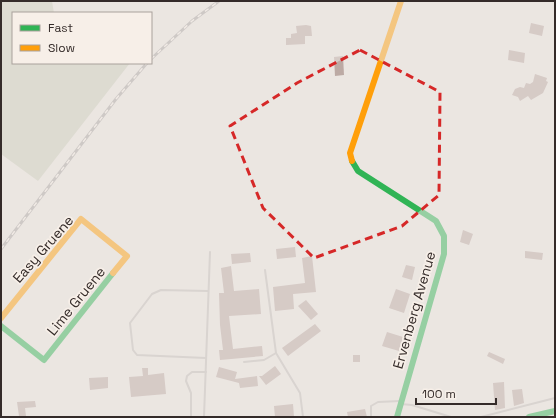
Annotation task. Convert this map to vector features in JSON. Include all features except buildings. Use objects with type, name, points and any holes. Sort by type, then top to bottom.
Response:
[{"type":"street","name":"Ervenberg Avenue","points":[[397,417],[444,254],[446,238],[441,226],[436,220],[358,171],[352,163],[350,153],[401,1]]},
{"type":"street","name":"Easy Gruene","points":[[1,318],[80,219],[127,256]]},
{"type":"street","name":"Lime Gruene","points":[[1,326],[44,360],[127,256]]},
{"type":"street","points":[[529,417],[554,413]]},
{"type":"lane","points":[[204,417],[210,252]]},
{"type":"lane","points":[[265,270],[276,353],[300,393],[303,417]]},
{"type":"lane","points":[[206,358],[137,355],[133,350],[130,326],[132,318],[149,297],[158,290],[208,291]]},
{"type":"lane","points":[[244,362],[264,360],[276,353]]},
{"type":"lane","points":[[191,417],[191,393],[186,381],[192,372],[206,372]]},
{"type":"lane","points":[[481,417],[555,398]]},
{"type":"lane","points":[[371,417],[371,406],[378,402],[401,402],[451,417]]},
{"type":"highlighted area","points":[[360,50],[440,92],[439,195],[402,226],[314,258],[263,208],[230,126],[297,83]]},
{"type":"green space","points":[[1,1],[52,1],[54,12],[12,12],[12,64],[129,64],[38,181],[1,154]]},
{"type":"railway","points":[[152,58],[192,21],[219,1]]},
{"type":"railway","points":[[1,249],[116,99],[146,64]]},
{"type":"traffic: fast","points":[[352,161],[358,171],[436,221],[444,236],[444,254],[397,417]]},
{"type":"traffic: fast","points":[[1,326],[44,360],[113,273]]},
{"type":"traffic: fast","points":[[529,417],[555,411]]},
{"type":"traffic: slow","points":[[352,161],[350,153],[401,1]]},
{"type":"traffic: slow","points":[[1,318],[81,219],[127,256],[113,273]]}]
